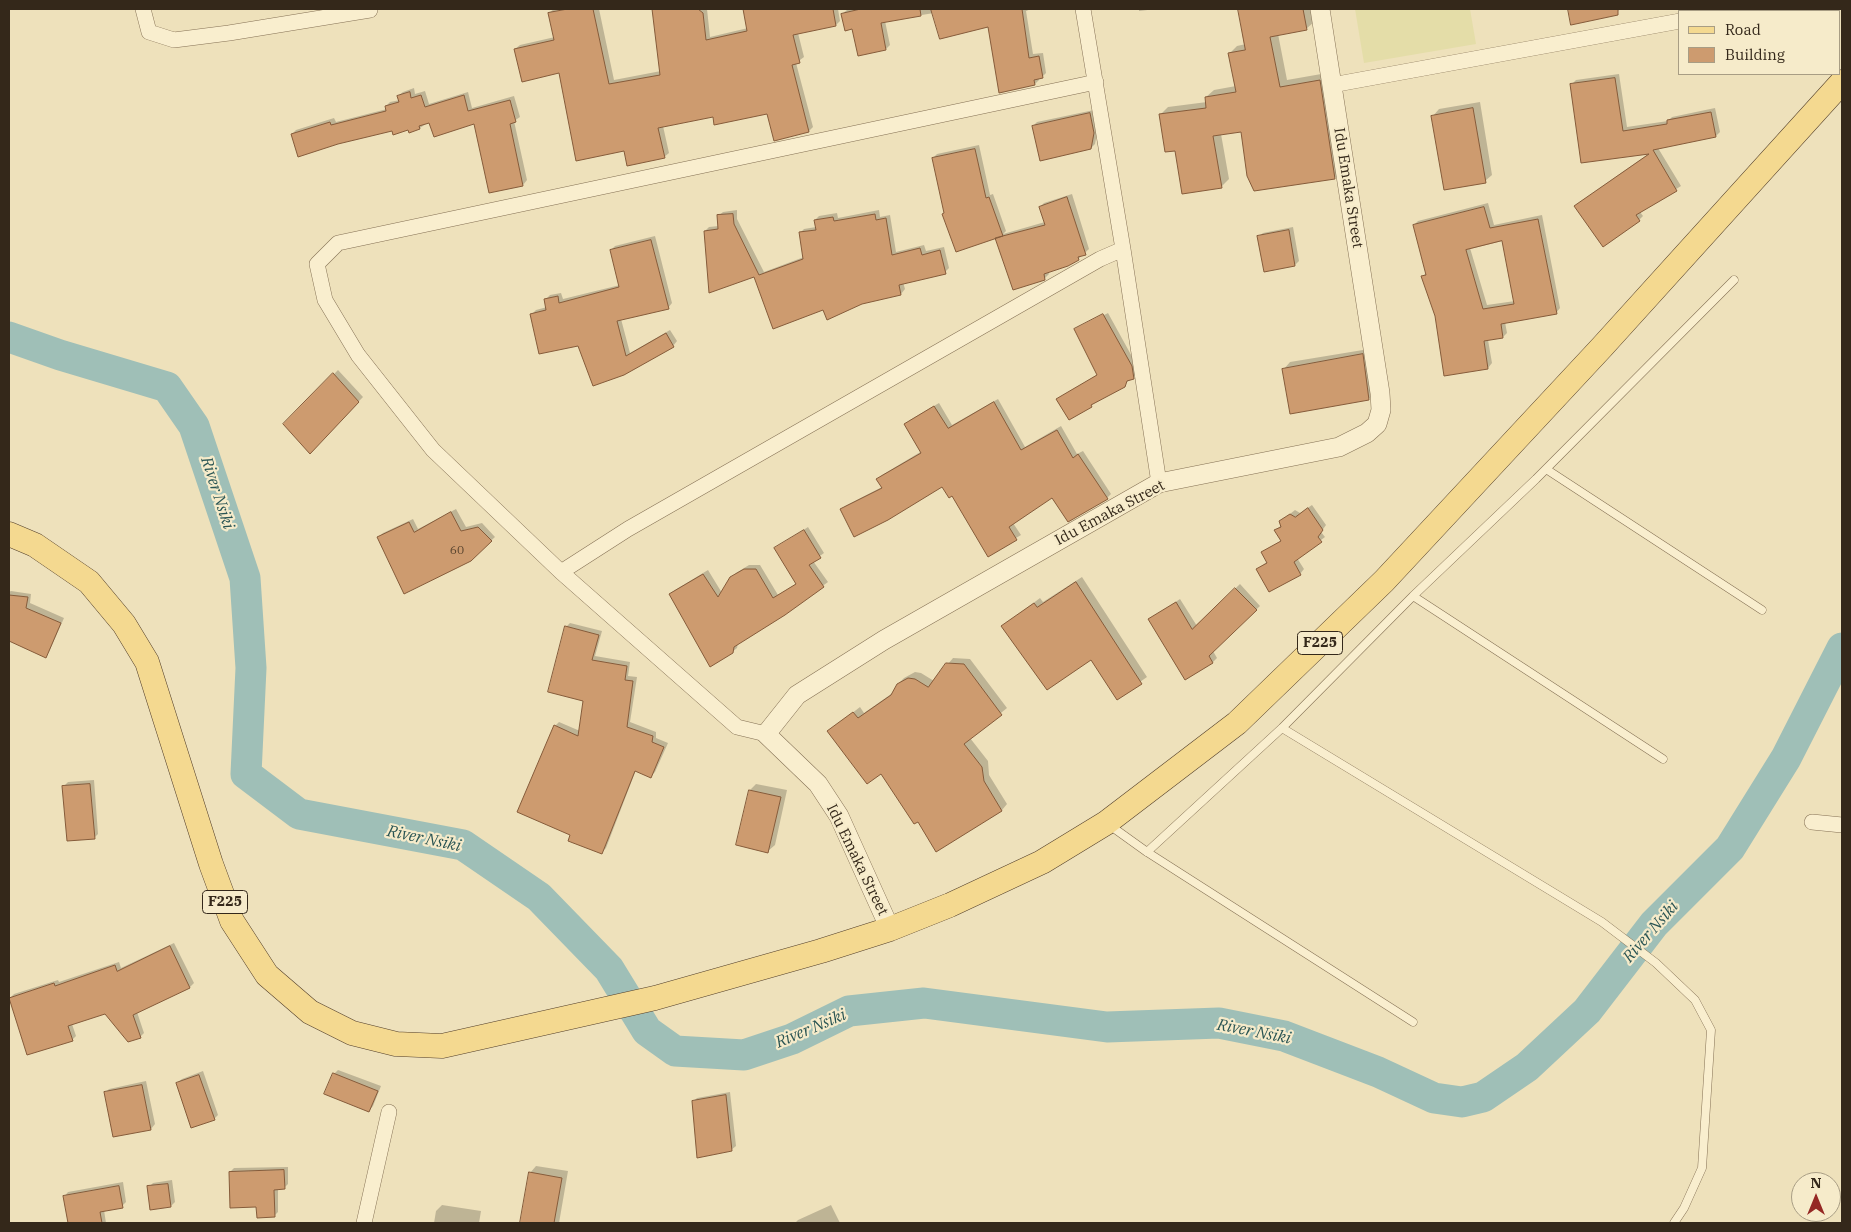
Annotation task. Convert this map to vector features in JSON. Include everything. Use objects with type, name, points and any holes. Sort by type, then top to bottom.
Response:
[{"type":"main road","name":"F225","points":[[9,534],[35,545],[89,582],[124,624],[147,662],[211,864],[232,921],[267,975],[310,1012],[352,1033],[396,1044],[442,1046],[655,998],[821,951],[890,929],[950,905],[1042,862],[1106,823],[1237,724],[1384,581],[1602,347],[1842,82]]},
{"type":"street","points":[[143,9],[150,32],[174,40],[229,33],[371,9]]},
{"type":"street","points":[[1083,9],[1159,483]]},
{"type":"street","name":"Idu Emaka Street","points":[[890,929],[839,816],[818,784],[766,734],[797,695],[884,640],[1159,483],[1339,447],[1367,433],[1377,424],[1381,410],[1380,393],[1320,9]]},
{"type":"street","points":[[1332,85],[1678,21]]},
{"type":"street","points":[[766,734],[737,728],[562,572],[433,450],[358,355],[325,300],[317,264],[338,243],[1096,82]]},
{"type":"street","points":[[562,572],[645,519],[1100,259],[1123,249]]},
{"type":"street","points":[[1812,822],[1842,825]]},
{"type":"street","points":[[364,1223],[389,1112]]},
{"type":"lane","points":[[1146,852],[1282,728],[1413,596],[1546,469],[1734,280]]},
{"type":"lane","points":[[1546,469],[1762,610]]},
{"type":"lane","points":[[1413,596],[1663,759]]},
{"type":"lane","points":[[1282,728],[1602,922],[1656,963],[1695,1000],[1711,1030],[1702,1168],[1684,1208],[1674,1223]]},
{"type":"lane","points":[[1106,823],[1146,852],[1413,1022]]},
{"type":"shaded area","points":[[1355,9],[1470,9],[1476,44],[1364,63]]},
{"type":"building","points":[[568,9],[593,9],[609,84],[660,75],[652,9],[698,9],[703,13],[706,40],[747,31],[743,9],[833,9],[836,26],[793,35],[800,63],[792,65],[809,132],[774,141],[767,114],[714,125],[713,117],[658,128],[665,158],[627,166],[624,151],[576,161],[559,73],[522,82],[514,49],[554,40],[548,13]]},
{"type":"building","points":[[861,9],[920,9],[921,16],[881,23],[886,50],[858,56],[852,29],[845,31],[841,14]]},
{"type":"building","points":[[931,9],[1022,9],[1029,58],[1039,56],[1043,78],[1034,80],[1035,85],[999,93],[988,27],[940,39]]},
{"type":"building","points":[[1238,9],[1303,9],[1307,30],[1270,37],[1280,87],[1320,80],[1335,179],[1254,191],[1247,176],[1241,132],[1213,136],[1222,188],[1182,194],[1175,151],[1165,152],[1159,114],[1206,108],[1205,97],[1236,92],[1228,53],[1245,50]]},
{"type":"building","points":[[1568,9],[1618,9],[1618,15],[1571,25]]},
{"type":"building","points":[[1615,78],[1623,131],[1667,124],[1667,120],[1711,112],[1716,137],[1653,150],[1677,191],[1636,215],[1640,221],[1603,247],[1574,206],[1649,154],[1581,163],[1570,84]]},
{"type":"building","points":[[410,92],[411,98],[421,95],[425,107],[464,95],[468,111],[510,100],[516,122],[510,124],[523,186],[489,193],[474,124],[434,137],[429,123],[419,126],[420,129],[409,133],[408,130],[393,135],[392,131],[338,144],[298,157],[291,134],[330,122],[331,125],[386,111],[385,106],[399,102],[397,96]]},
{"type":"building","points":[[1473,108],[1486,183],[1444,190],[1431,116]]},
{"type":"building","points":[[1090,113],[1094,133],[1091,149],[1040,161],[1032,126]]},
{"type":"building","points":[[975,149],[986,198],[989,197],[1003,236],[956,252],[942,214],[944,213],[932,158]]},
{"type":"building","points":[[1067,197],[1086,255],[1078,257],[1079,260],[1068,266],[1044,274],[1045,280],[1013,290],[995,238],[1045,225],[1039,207]]},
{"type":"building","points":[[1484,207],[1490,228],[1538,219],[1557,314],[1501,324],[1503,338],[1484,341],[1488,369],[1444,376],[1435,316],[1421,276],[1426,275],[1413,225]],"holes":[[[1502,241],[1514,304],[1483,309],[1466,250]]]},
{"type":"building","points":[[733,214],[734,224],[759,275],[803,259],[799,232],[816,230],[814,220],[833,217],[834,221],[875,214],[876,220],[886,218],[892,255],[920,248],[922,255],[940,250],[946,274],[899,285],[901,295],[862,304],[827,320],[823,310],[773,329],[754,277],[709,293],[704,231],[718,229],[717,215]]},
{"type":"building","points":[[1289,230],[1295,266],[1264,272],[1257,236]]},
{"type":"building","points":[[651,240],[669,309],[617,321],[626,356],[666,333],[674,347],[624,375],[593,386],[578,346],[539,354],[530,314],[546,310],[544,299],[558,296],[559,303],[619,287],[610,250]]},
{"type":"building","points":[[1103,314],[1132,366],[1134,379],[1127,381],[1125,387],[1091,405],[1092,407],[1069,420],[1056,399],[1097,375],[1074,329]]},
{"type":"building","points":[[1363,354],[1369,400],[1290,414],[1282,369]]},
{"type":"building","points":[[333,373],[359,402],[310,454],[283,424]]},
{"type":"building","points":[[994,402],[1021,450],[1057,430],[1073,458],[1078,454],[1108,499],[1068,522],[1052,498],[1009,527],[1017,540],[988,557],[952,496],[949,498],[942,487],[888,520],[854,537],[840,509],[882,488],[876,479],[921,453],[904,424],[934,406],[948,428]]},
{"type":"building","points":[[1308,508],[1323,530],[1318,537],[1322,542],[1294,562],[1301,575],[1269,592],[1256,569],[1267,563],[1261,552],[1281,541],[1274,530],[1281,527],[1279,521],[1290,514],[1295,517]]},
{"type":"building","points":[[451,512],[461,531],[478,527],[492,541],[471,561],[404,594],[377,537],[409,522],[414,532]]},
{"type":"building","points":[[804,530],[821,558],[809,565],[824,587],[785,615],[734,647],[733,653],[710,667],[669,594],[703,574],[718,597],[730,577],[744,569],[756,569],[773,598],[796,584],[774,548]]},
{"type":"building","points":[[1076,582],[1142,684],[1117,700],[1091,660],[1047,690],[1001,626],[1034,603],[1037,607]]},
{"type":"building","points":[[1235,588],[1257,610],[1209,656],[1213,663],[1185,680],[1148,619],[1176,602],[1192,629]]},
{"type":"building","points":[[9,595],[28,597],[26,608],[61,623],[46,658],[9,641]]},
{"type":"building","points":[[565,626],[599,635],[592,660],[627,666],[625,680],[633,681],[627,727],[653,736],[652,742],[664,747],[651,778],[635,771],[602,854],[568,841],[570,835],[517,812],[554,725],[578,736],[583,701],[548,692]]},
{"type":"building","points":[[946,663],[964,664],[1002,715],[964,744],[982,767],[984,781],[1002,811],[936,852],[918,822],[914,824],[881,774],[867,784],[827,731],[853,712],[858,718],[891,695],[897,684],[908,678],[915,679],[928,687]]},
{"type":"building","points":[[90,784],[95,839],[67,841],[62,786]]},
{"type":"building","points":[[749,790],[781,797],[768,853],[736,845]]},
{"type":"building","points":[[170,946],[190,988],[133,1015],[141,1038],[128,1042],[105,1014],[68,1026],[73,1041],[27,1055],[9,998],[54,983],[55,986],[115,965],[117,971]]},
{"type":"building","points":[[333,1073],[378,1091],[369,1112],[324,1094]]},
{"type":"building","points":[[199,1075],[215,1120],[191,1128],[176,1083]]},
{"type":"building","points":[[142,1085],[151,1130],[113,1137],[104,1092]]},
{"type":"building","points":[[726,1095],[732,1151],[697,1158],[692,1101]]},
{"type":"building","points":[[284,1170],[285,1189],[274,1190],[275,1217],[257,1218],[256,1207],[230,1208],[229,1172]]},
{"type":"building","points":[[529,1172],[562,1178],[554,1223],[520,1223]]},
{"type":"building","points":[[168,1184],[171,1207],[150,1210],[147,1186]]},
{"type":"building","points":[[119,1186],[123,1208],[100,1212],[102,1223],[68,1223],[63,1196]]},
{"type":"waterway","name":"River Nsiki","points":[[9,337],[60,355],[167,387],[194,426],[245,578],[251,668],[246,774],[299,814],[463,845],[539,897],[609,969],[647,1031],[675,1051],[744,1055],[792,1039],[849,1011],[924,1003],[1107,1027],[1219,1023],[1284,1036],[1378,1072],[1434,1098],[1462,1102],[1483,1097],[1527,1067],[1587,1011],[1654,924],[1730,848],[1786,758],[1842,648]]}]
